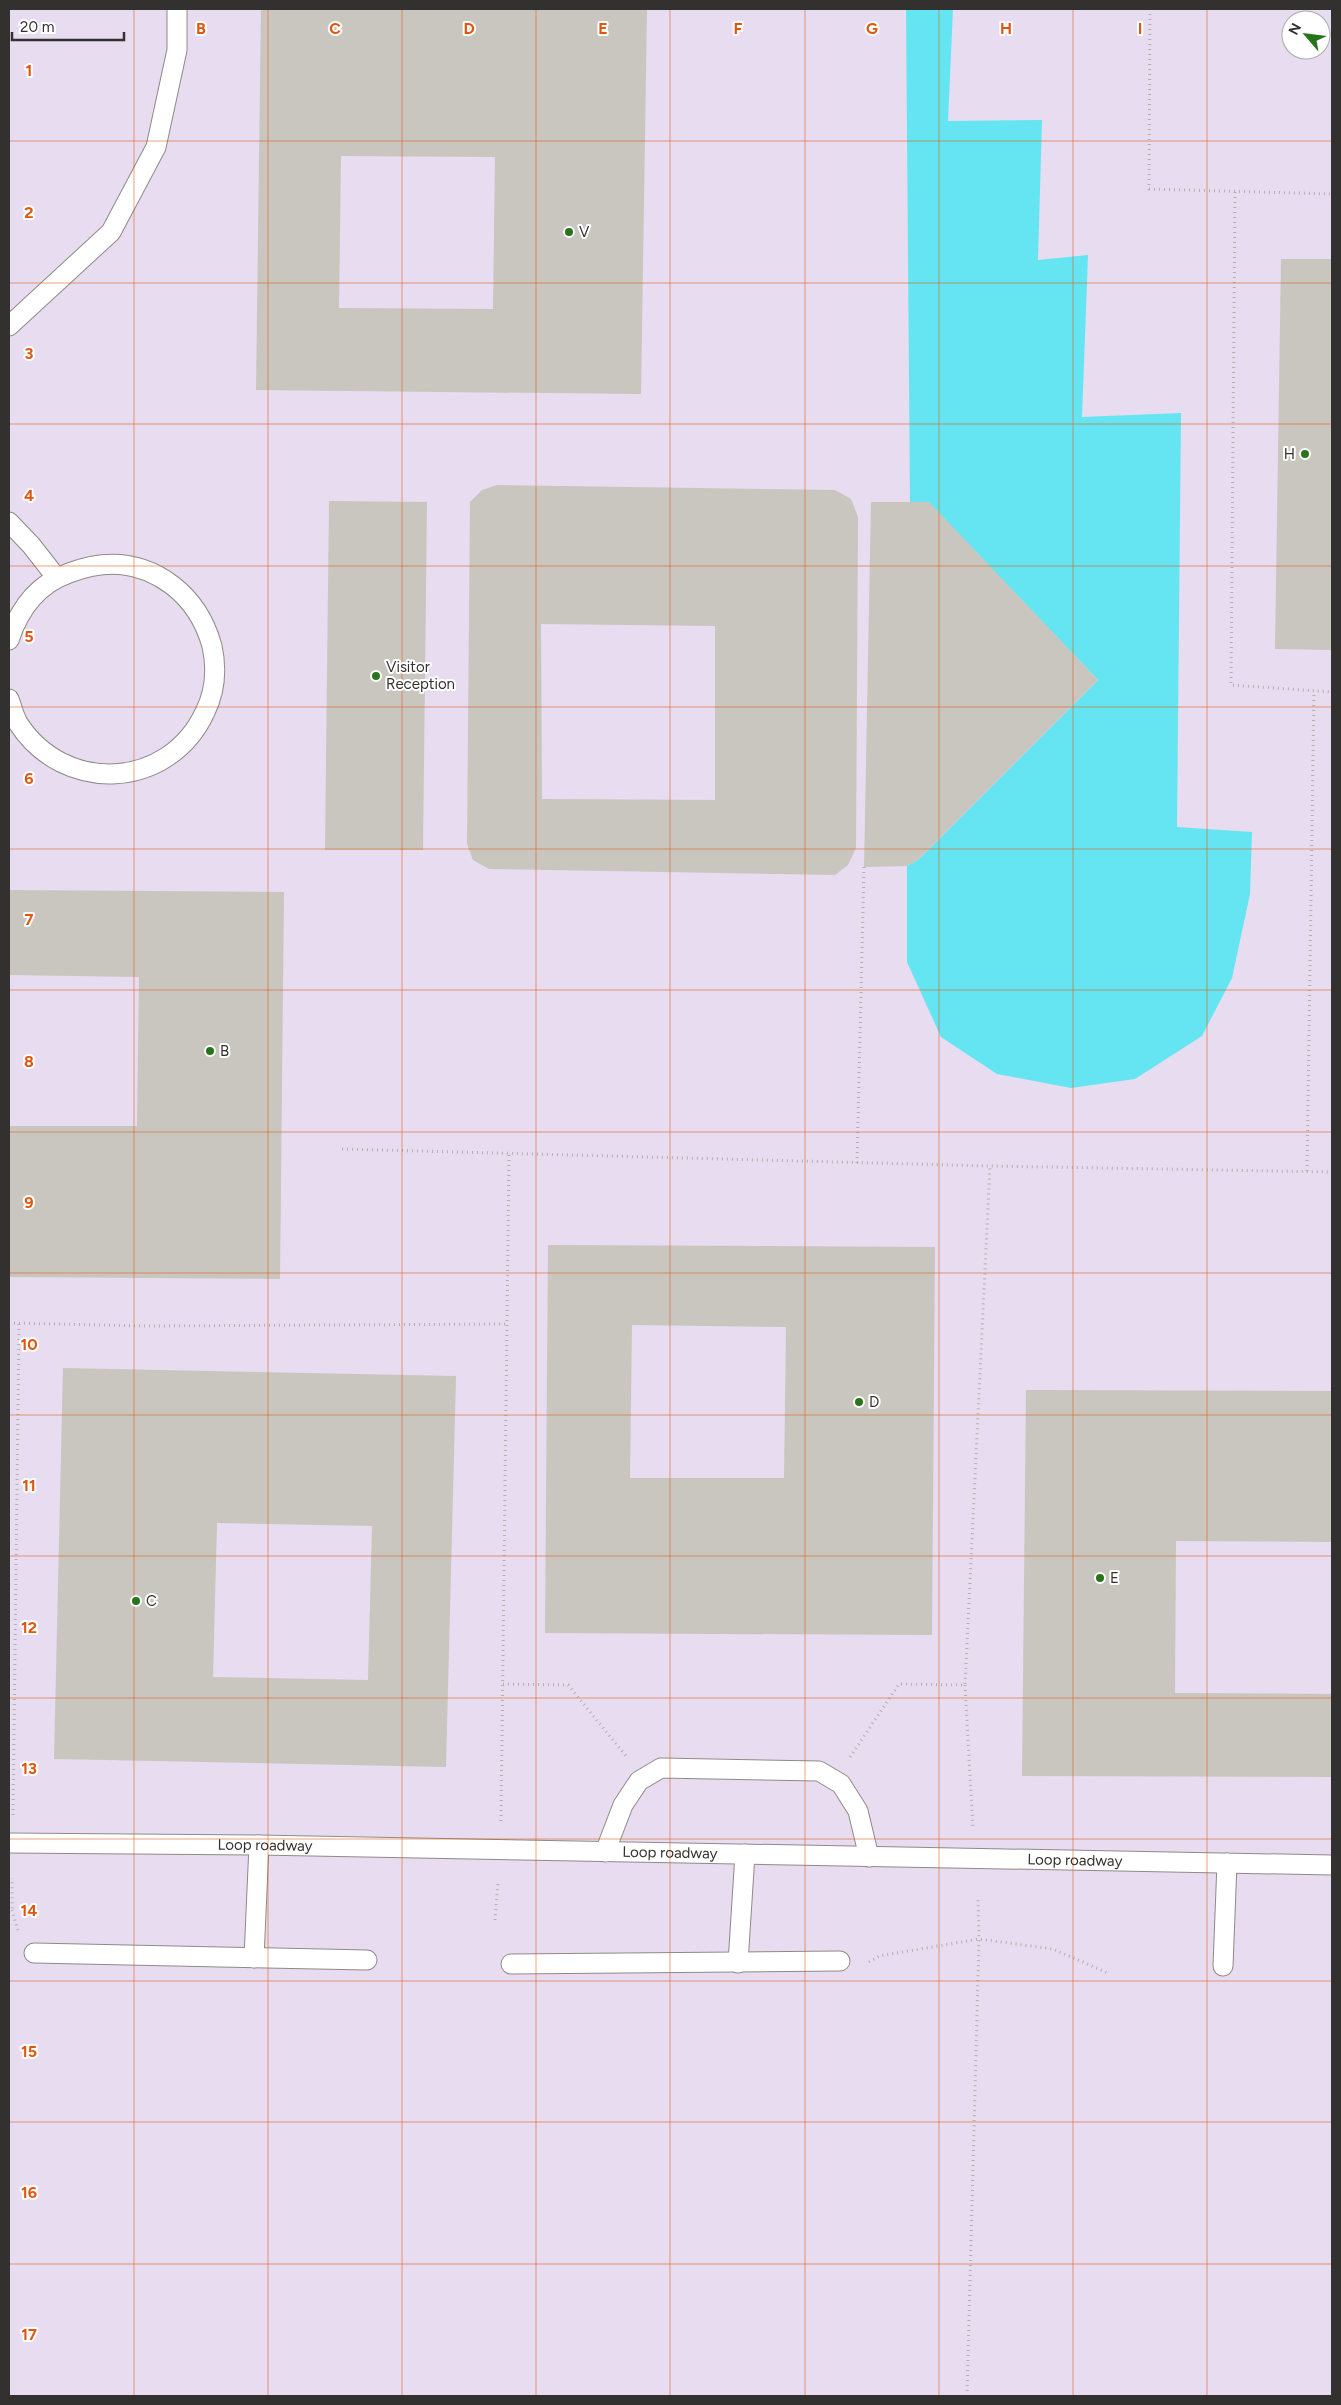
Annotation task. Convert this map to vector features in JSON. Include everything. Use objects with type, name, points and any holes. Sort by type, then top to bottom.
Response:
[{"type":"lane","points":[[9,326],[111,232],[156,147],[178,50],[177,9]]},
{"type":"lane","points":[[9,522],[31,545],[56,577]]},
{"type":"lane","points":[[9,640],[12,617],[56,577],[89,565],[125,564],[158,575],[187,596],[207,626],[215,660],[212,696],[197,729],[173,755],[141,771],[105,775],[71,768],[40,750],[18,722],[9,699]]},
{"type":"lane","points":[[605,1852],[623,1805],[639,1781],[661,1768],[819,1771],[841,1784],[858,1810],[869,1857]]},
{"type":"lane","name":"Loop roadway","points":[[9,1843],[259,1845],[1332,1866]]},
{"type":"lane","points":[[254,1958],[259,1845]]},
{"type":"lane","points":[[738,1963],[745,1854]]},
{"type":"lane","points":[[1223,1966],[1226,1863]]},
{"type":"lane","points":[[34,1953],[367,1960]]},
{"type":"lane","points":[[511,1964],[840,1961]]},
{"type":"path","points":[[1150,9],[1149,189],[1332,194]]},
{"type":"path","points":[[1235,192],[1231,685],[1332,692]]},
{"type":"path","points":[[1307,1171],[1314,691]]},
{"type":"path","points":[[857,1163],[864,867]]},
{"type":"path","points":[[342,1149],[857,1163],[1332,1172]]},
{"type":"path","points":[[501,1824],[510,1154]]},
{"type":"path","points":[[973,1830],[966,1685],[990,1166]]},
{"type":"path","points":[[9,1322],[147,1326],[507,1324]]},
{"type":"path","points":[[13,1816],[19,1323]]},
{"type":"path","points":[[503,1684],[568,1685],[644,1778]]},
{"type":"path","points":[[834,1780],[899,1684],[966,1685]]},
{"type":"path","points":[[9,1911],[12,1910],[12,1878]]},
{"type":"path","points":[[495,1920],[498,1882]]},
{"type":"path","points":[[967,2396],[979,1939],[978,1897]]},
{"type":"path","points":[[865,1965],[879,1956],[979,1939],[1053,1949],[1108,1973]]},
{"type":"shaded area","points":[[9,9],[1332,9],[1332,2396],[9,2396]]},
{"type":"water","points":[[906,9],[953,9],[948,121],[1042,120],[1038,260],[1088,255],[1082,417],[1181,413],[1177,827],[1252,832],[1250,894],[1232,978],[1202,1036],[1135,1079],[1071,1088],[997,1074],[941,1037],[907,962],[907,866],[918,860],[1098,680],[929,503],[910,502]]},
{"type":"building","name":"V","points":[[261,9],[647,9],[641,394],[256,390]],"holes":[[[341,156],[495,157],[493,309],[339,308]]]},
{"type":"building","name":"H","points":[[1281,259],[1332,259],[1332,650],[1275,649]]},
{"type":"building","points":[[497,485],[835,490],[851,499],[858,517],[856,848],[848,865],[835,875],[489,869],[473,860],[467,844],[470,502],[482,490]],"holes":[[[541,624],[715,626],[715,800],[542,799]]]},
{"type":"building","name":"Visitor Reception","points":[[329,501],[427,502],[423,850],[325,850]]},
{"type":"building","points":[[871,502],[929,502],[1098,680],[918,860],[907,866],[864,867]]},
{"type":"building","name":"B","points":[[9,890],[284,892],[280,1279],[9,1277],[9,1126],[137,1126],[139,977],[9,975]]},
{"type":"building","name":"D","points":[[548,1245],[935,1247],[932,1635],[545,1633]],"holes":[[[632,1325],[786,1327],[784,1478],[630,1478]]]},
{"type":"building","name":"C","points":[[63,1368],[456,1376],[446,1767],[54,1759]],"holes":[[[217,1523],[372,1526],[368,1680],[213,1677]]]},
{"type":"building","name":"E","points":[[1026,1390],[1332,1391],[1332,1542],[1176,1541],[1175,1693],[1332,1694],[1332,1777],[1022,1776]]},
{"type":"place","name":"V","points":[[569,232]]},
{"type":"place","name":"H","points":[[1305,454]]},
{"type":"place","name":"Visitor Reception","points":[[376,676]]},
{"type":"place","name":"B","points":[[210,1051]]},
{"type":"place","name":"D","points":[[859,1402]]},
{"type":"place","name":"E","points":[[1100,1578]]},
{"type":"place","name":"C","points":[[136,1601]]}]
